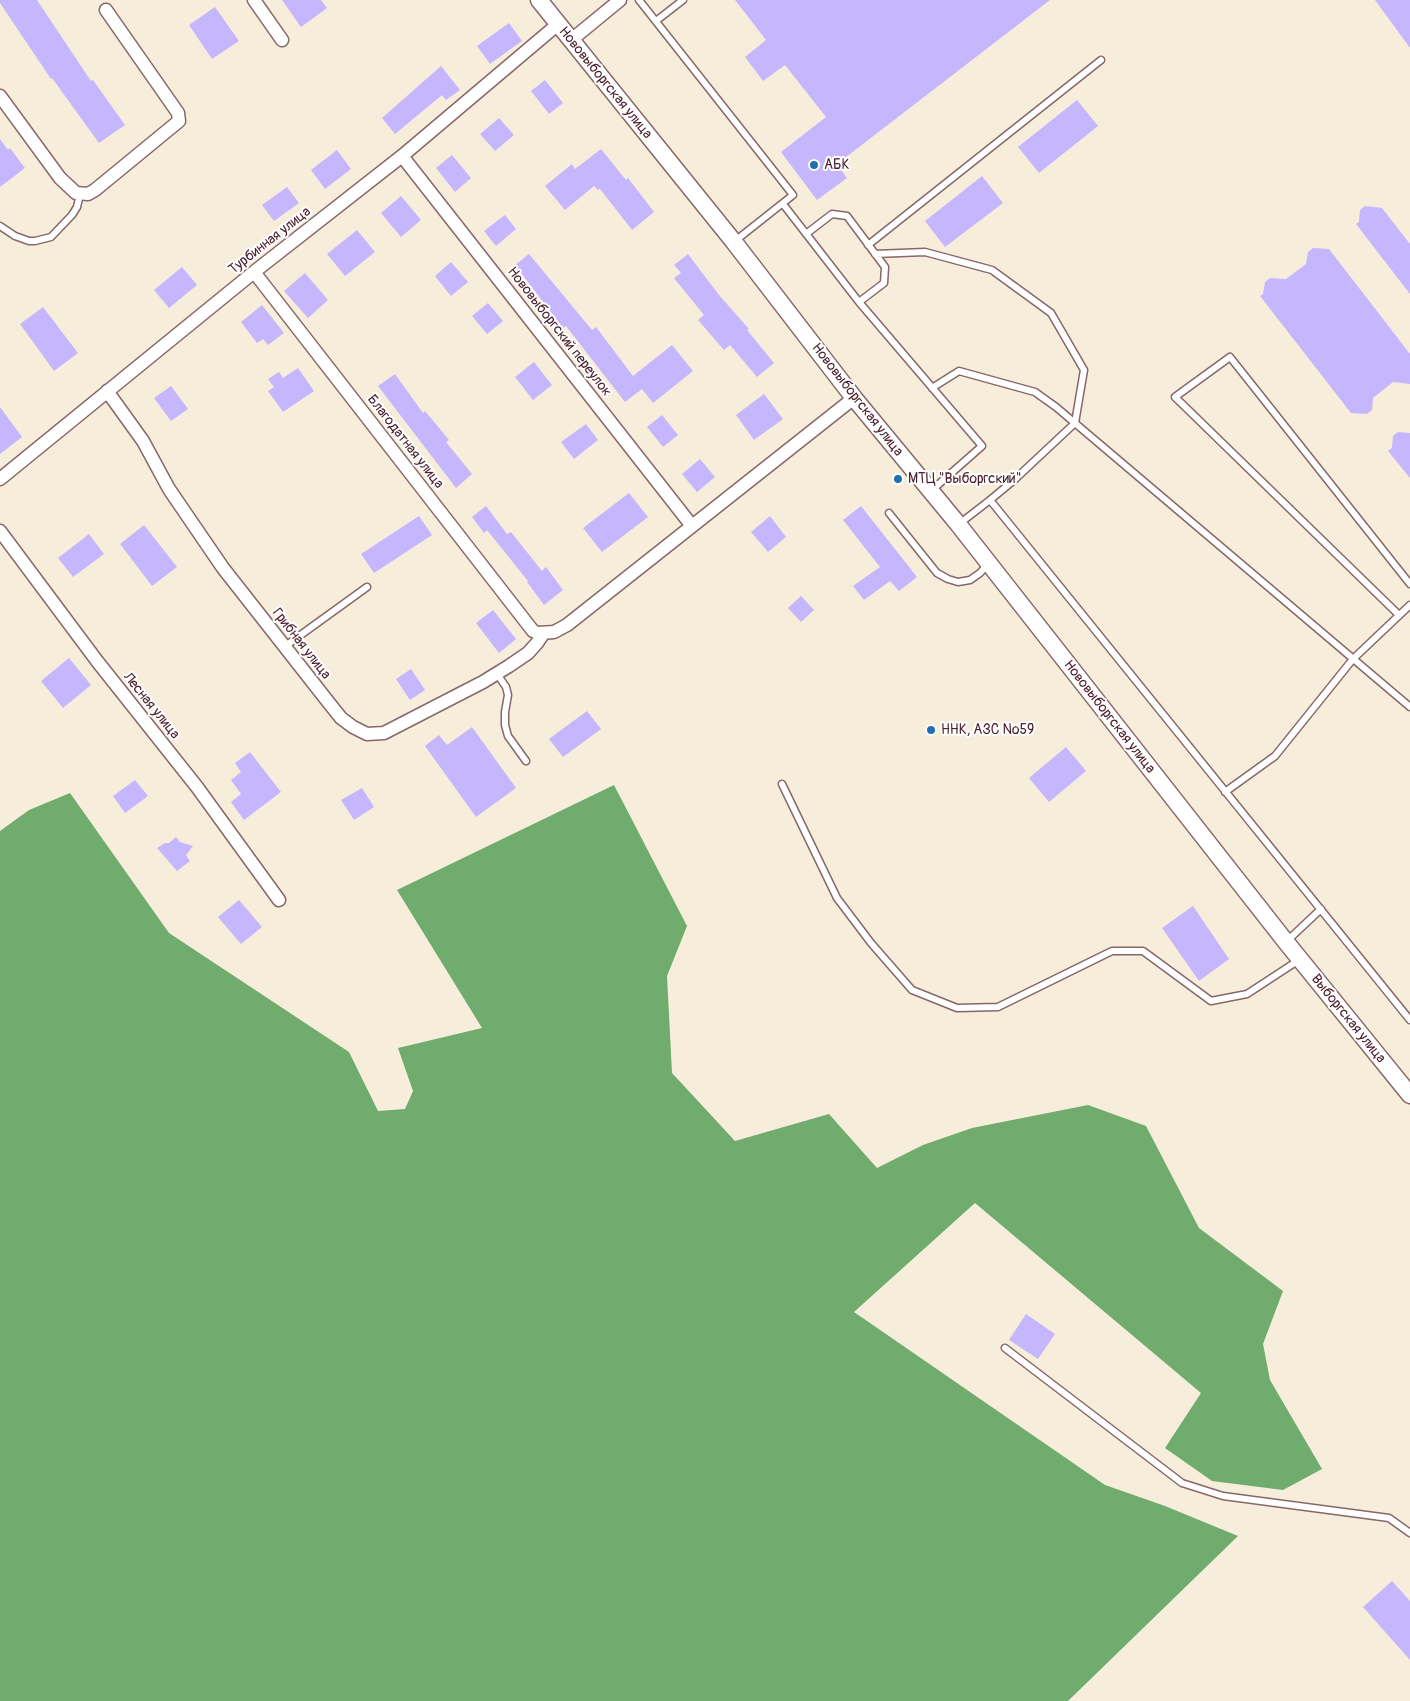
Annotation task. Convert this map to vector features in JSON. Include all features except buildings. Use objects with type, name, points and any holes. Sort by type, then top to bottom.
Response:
[{"type":"street","points":[[254,0],[282,40]]},
{"type":"street","name":"Нововыборгская улица","points":[[539,0],[557,25],[734,242],[854,398],[989,563],[1286,942]]},
{"type":"street","points":[[570,41],[620,0]]},
{"type":"street","points":[[0,96],[60,178],[76,193],[88,194],[95,190],[179,121],[178,113],[106,10]]},
{"type":"street","name":"Турбинная улица","points":[[0,479],[254,272],[402,156],[557,25]]},
{"type":"street","name":"Нововыборгский переулок","points":[[402,156],[692,526]]},
{"type":"street","name":"Благодатная улица","points":[[254,272],[538,632]]},
{"type":"street","name":"Грибная улица","points":[[107,391],[143,441],[169,489],[224,568],[341,718],[352,727],[367,734],[384,733],[497,674],[528,653],[537,644],[538,632]]},
{"type":"street","points":[[538,632],[554,632],[567,625],[854,398]]},
{"type":"street","name":"Лесная улица","points":[[0,530],[97,661],[197,787],[279,900]]},
{"type":"street","name":"Выборгская улица","points":[[1286,942],[1410,1095]]},
{"type":"lane","points":[[639,0],[793,195],[734,242]]},
{"type":"lane","points":[[656,21],[683,0]]},
{"type":"lane","points":[[868,245],[1101,60]]},
{"type":"lane","points":[[0,226],[15,236],[29,241],[50,237],[72,215],[77,207],[80,194]]},
{"type":"lane","points":[[783,204],[859,302],[982,446],[930,492]]},
{"type":"lane","points":[[806,234],[832,214],[847,216],[885,267],[884,283],[859,302]]},
{"type":"lane","points":[[875,254],[925,252],[992,270],[1051,313],[1084,370],[1075,423],[1013,481],[958,524]]},
{"type":"lane","points":[[1399,615],[1175,397],[1230,356],[1410,584]]},
{"type":"lane","points":[[932,388],[959,371],[1035,392],[1075,423],[1410,707]]},
{"type":"lane","points":[[990,500],[1410,1020]]},
{"type":"lane","points":[[889,513],[937,573],[948,579],[958,582],[970,580],[989,563]]},
{"type":"lane","points":[[284,647],[367,587]]},
{"type":"lane","points":[[1225,792],[1275,756],[1354,659],[1410,605]]},
{"type":"lane","points":[[497,674],[506,687],[508,695],[505,712],[505,725],[508,736],[526,761]]},
{"type":"lane","points":[[782,784],[837,898],[871,944],[912,990],[957,1008],[998,1007],[1112,951],[1143,951],[1211,1001],[1247,994],[1300,959]]},
{"type":"lane","points":[[1286,942],[1321,909]]},
{"type":"lane","points":[[1005,1348],[1182,1483],[1224,1496],[1389,1518],[1410,1533]]},
{"type":"green space","points":[[614,785],[687,926],[667,976],[672,1073],[735,1141],[829,1114],[877,1168],[923,1145],[972,1128],[1088,1105],[1146,1126],[1199,1228],[1283,1291],[1263,1344],[1270,1380],[1322,1469],[1283,1490],[1212,1481],[1165,1448],[1201,1393],[975,1203],[854,1312],[1105,1485],[1165,1506],[1238,1536],[1068,1701],[0,1701],[0,831],[29,810],[70,793],[169,933],[349,1052],[378,1111],[405,1109],[413,1091],[398,1048],[482,1028],[397,890]]},
{"type":"place","name":"АБК","points":[[814,165]]},
{"type":"place","name":"МТЦ \"Выборгский\"","points":[[898,479]]},
{"type":"place","name":"ННК, АЗС №59","points":[[931,730]]}]
